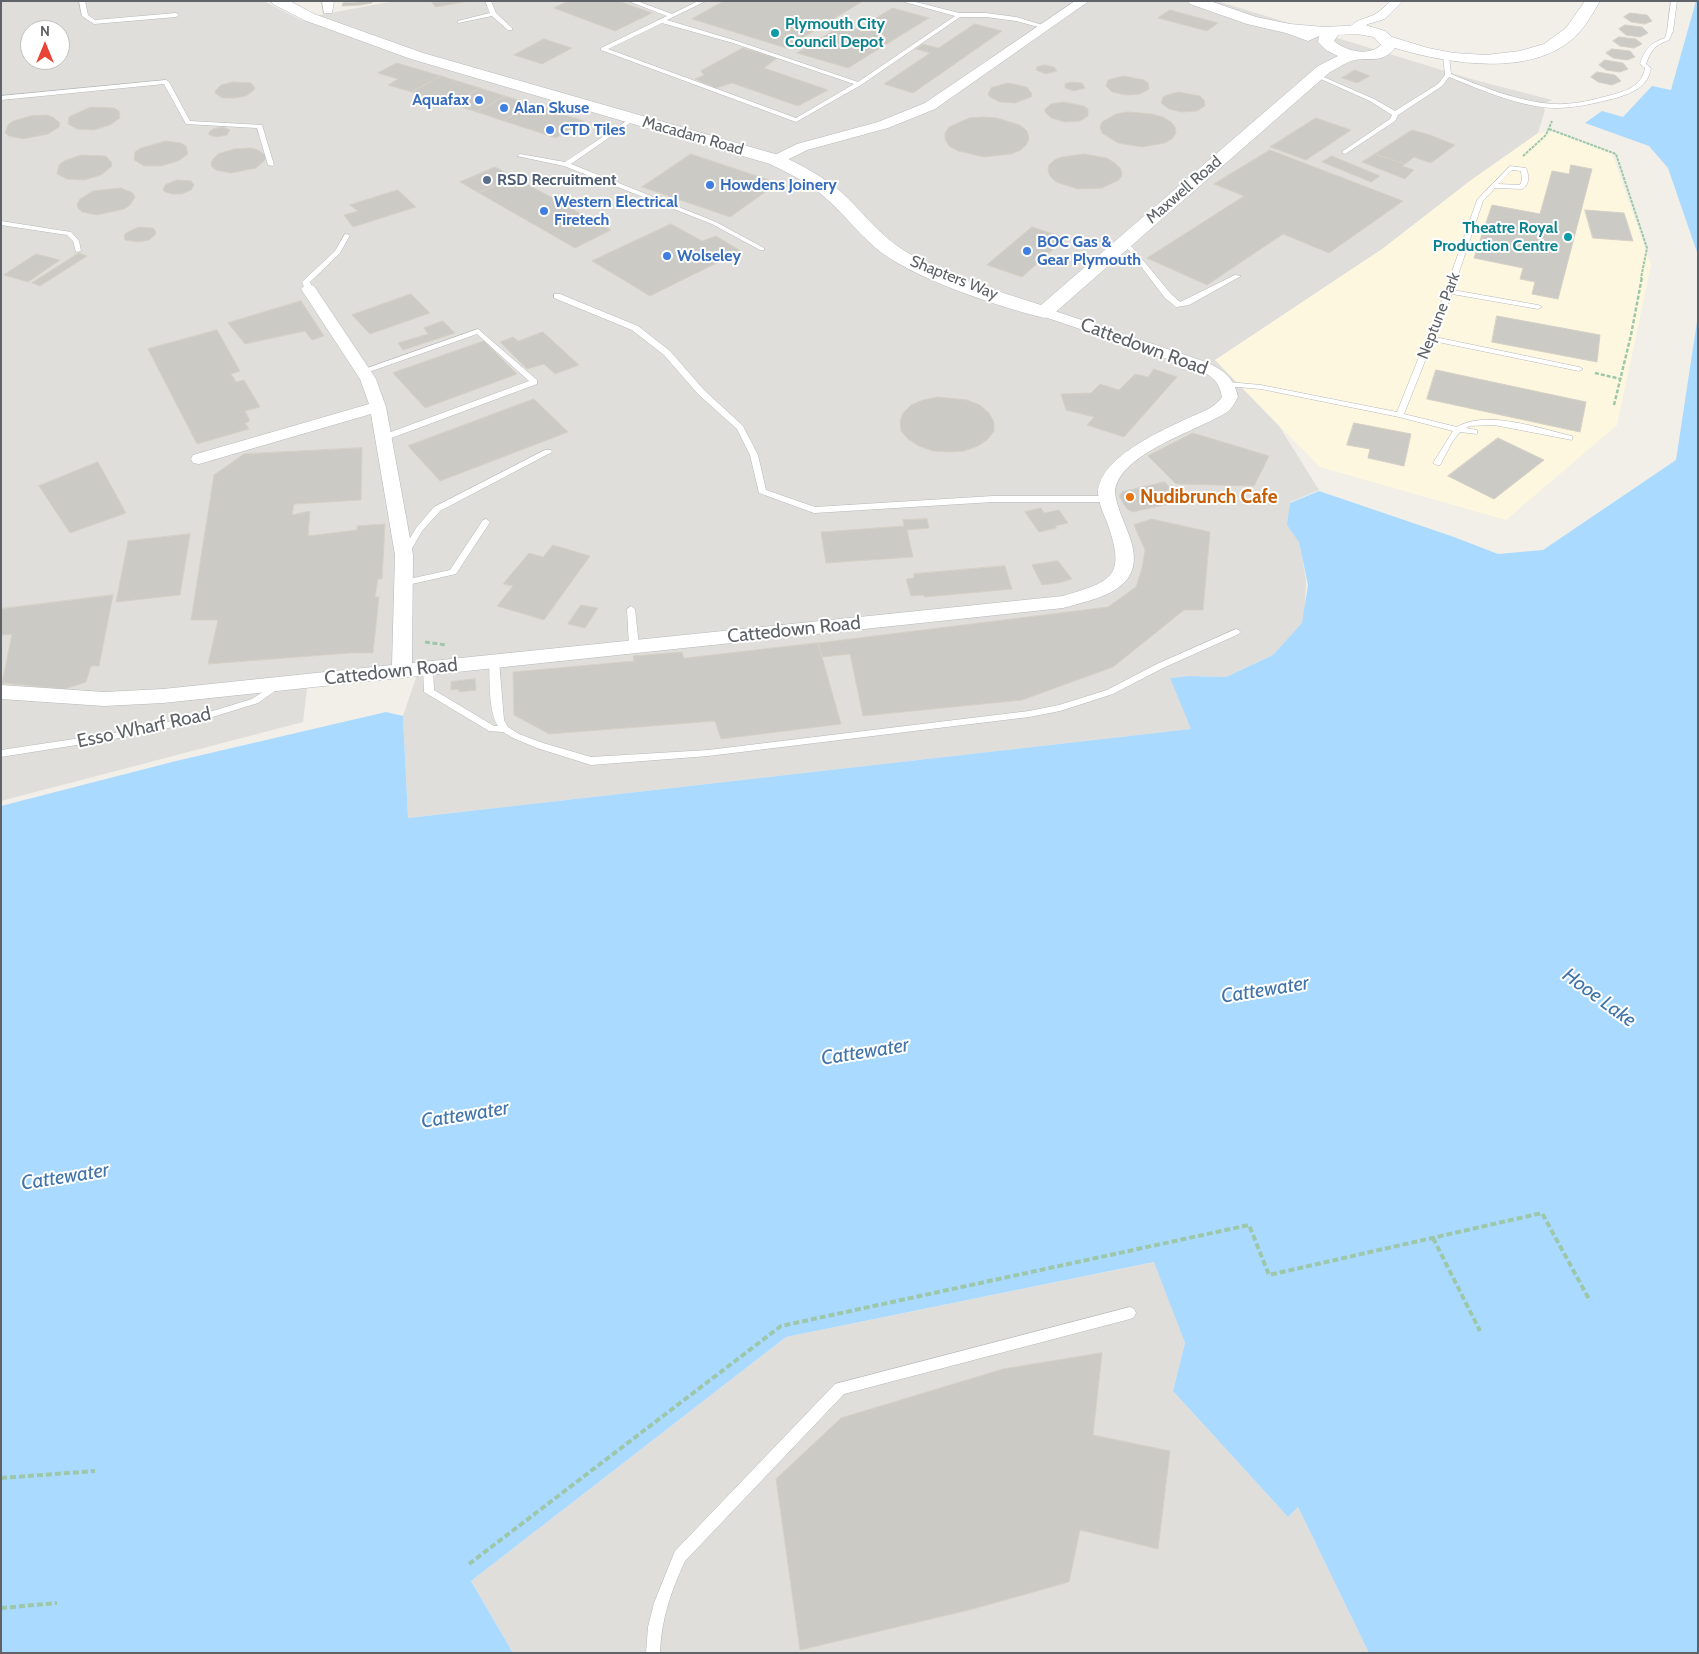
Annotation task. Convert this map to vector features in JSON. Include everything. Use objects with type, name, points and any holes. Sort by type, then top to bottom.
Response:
[{"type":"street","name":"Macadam Road","points":[[278,1],[309,17],[417,56],[776,160]]},
{"type":"street","points":[[776,160],[802,147],[883,125],[930,106],[1083,1]]},
{"type":"street","points":[[1195,1],[1252,21],[1290,29],[1331,41],[1353,55],[1443,56],[1478,59],[1503,58],[1544,49],[1562,40],[1575,28],[1593,1]]},
{"type":"street","points":[[1331,41],[1354,29],[1364,21],[1381,16],[1396,2]]},
{"type":"street","points":[[1378,54],[1388,49],[1381,16]]},
{"type":"street","points":[[1354,29],[1370,31],[1385,39],[1443,56]]},
{"type":"street","name":"Maxwell Road","points":[[1320,72],[1331,41]]},
{"type":"street","name":"Maxwell Road","points":[[1044,312],[1320,72],[1353,55]]},
{"type":"street","name":"Shapters Way","points":[[776,160],[811,178],[839,199],[874,237],[910,263],[1044,312]]},
{"type":"street","points":[[309,289],[363,370],[378,407],[404,555],[402,670]]},
{"type":"street","name":"Cattedown Road","points":[[1,692],[104,699],[163,696],[1063,602],[1093,593],[1114,582],[1125,567],[1120,533],[1108,499],[1107,486],[1125,460],[1144,447],[1223,408],[1230,396],[1228,384],[1221,375],[1200,365],[1044,312]]},
{"type":"street","points":[[199,459],[378,407]]},
{"type":"lane","points":[[82,1],[85,16],[94,22],[176,15]]},
{"type":"lane","points":[[488,1],[493,14],[510,29]]},
{"type":"lane","points":[[631,1],[673,16]]},
{"type":"lane","points":[[704,1],[603,49],[796,120],[859,84],[959,15]]},
{"type":"lane","points":[[904,1],[959,15],[986,15],[1016,19],[1046,27]]},
{"type":"lane","points":[[1448,75],[1470,84],[1529,101],[1555,106],[1585,104],[1635,90],[1648,74],[1648,68],[1644,64],[1648,48],[1652,44],[1666,39],[1670,30],[1674,1]]},
{"type":"lane","points":[[460,22],[493,14]]},
{"type":"lane","points":[[663,21],[735,42],[859,84]]},
{"type":"lane","points":[[1443,56],[1448,75]]},
{"type":"lane","points":[[1320,72],[1395,114]]},
{"type":"lane","points":[[1345,152],[1393,120],[1395,114],[1440,85],[1448,75]]},
{"type":"lane","points":[[1,98],[166,82],[188,123],[260,126],[271,165]]},
{"type":"lane","points":[[1407,107],[1418,110]]},
{"type":"lane","points":[[566,164],[633,118]]},
{"type":"lane","points":[[520,156],[566,164],[714,223],[762,249]]},
{"type":"lane","points":[[1494,186],[1522,186],[1525,180],[1524,169],[1510,168]]},
{"type":"lane","name":"Neptune Park","points":[[1400,415],[1449,291],[1480,200],[1510,168]]},
{"type":"lane","points":[[1,223],[49,228],[69,233],[76,241],[78,251]]},
{"type":"lane","points":[[309,289],[306,282],[338,252],[347,235]]},
{"type":"lane","points":[[1125,242],[1168,296],[1179,305],[1237,276]]},
{"type":"lane","points":[[1449,291],[1538,307]]},
{"type":"lane","points":[[557,296],[635,328],[667,353],[701,392],[740,428],[754,455],[762,491],[814,510],[993,499],[1108,499]]},
{"type":"lane","points":[[363,370],[478,331],[534,382],[383,438]]},
{"type":"lane","points":[[1431,338],[1579,369]]},
{"type":"lane","points":[[1228,384],[1261,387],[1400,415],[1443,427],[1474,432]]},
{"type":"lane","points":[[1437,462],[1458,430],[1469,422],[1487,420],[1569,438]]},
{"type":"lane","points":[[404,555],[419,530],[437,509],[548,452]]},
{"type":"lane","points":[[403,583],[454,572],[486,522]]},
{"type":"lane","points":[[631,609],[634,646]]},
{"type":"lane","points":[[494,661],[497,711],[499,720],[505,729],[540,746],[591,761],[708,753],[866,732],[1000,719],[1060,708],[1110,692],[1160,666],[1236,632]]},
{"type":"lane","points":[[428,668],[429,692],[492,729],[505,729]]},
{"type":"lane","name":"Esso Wharf Road","points":[[1,754],[114,736],[193,720],[255,701],[280,683]]},
{"type":"lane","points":[[653,1653],[658,1614],[666,1586],[680,1556],[840,1389],[1130,1313]]},
{"type":"path","points":[[1510,168],[1546,135],[1552,121],[1534,108],[1529,101]]},
{"type":"path","points":[[1549,129],[1616,154],[1647,248],[1621,379],[1614,404]]},
{"type":"path","points":[[1579,369],[1621,379]]},
{"type":"path","points":[[1433,1238],[1480,1332]]},
{"type":"path","points":[[1,1478],[94,1472]]},
{"type":"path","points":[[1,1608],[57,1604]]},
{"type":"shaded area","points":[[1,1],[264,1],[303,21],[312,19],[309,17],[394,1],[1217,1],[1471,79],[1552,100],[1542,106],[1545,110],[1538,133],[1471,180],[1382,249],[1215,360],[1279,426],[1319,490],[1290,502],[1288,525],[1299,540],[1306,581],[1304,622],[1273,655],[1226,677],[1188,676],[1170,678],[1192,729],[408,818],[403,716],[418,672],[307,688],[303,722],[1,801]]},
{"type":"shaded area","points":[[1556,132],[1612,154],[1651,265],[1617,425],[1506,520],[1320,467],[1214,360],[1382,249],[1471,180],[1538,133]]},
{"type":"shaded area","points":[[1155,1262],[1185,1343],[1173,1391],[1288,1517],[1298,1507],[1369,1653],[513,1653],[471,1581],[786,1337]]},
{"type":"water","points":[[1696,1],[1698,1],[1698,255],[1668,168],[1649,146],[1585,123],[1602,111],[1623,117],[1652,86],[1671,90]]},
{"type":"water","points":[[1698,315],[1698,1653],[1369,1653],[1298,1507],[1288,1517],[1173,1391],[1185,1343],[1154,1262],[786,1337],[471,1581],[513,1653],[1,1653],[1,806],[176,761],[386,712],[403,716],[408,818],[1191,729],[1170,678],[1188,676],[1226,677],[1273,655],[1302,623],[1308,585],[1299,542],[1287,525],[1290,503],[1319,491],[1498,554],[1543,550],[1676,460]]},
{"type":"building","points":[[372,1],[372,3],[361,5],[342,6],[343,3]]},
{"type":"building","points":[[431,1],[469,1],[436,7]]},
{"type":"building","points":[[569,1],[619,1],[652,13],[615,31],[554,8]]},
{"type":"building","name":"Plymouth City Council Depot","points":[[724,1],[863,1],[786,48],[692,19]]},
{"type":"building","points":[[893,8],[929,18],[848,68],[797,53],[842,25],[857,29]]},
{"type":"building","points":[[1170,10],[1218,23],[1207,31],[1158,18]]},
{"type":"building","points":[[1630,13],[1647,15],[1652,21],[1645,24],[1631,22],[1624,17]]},
{"type":"building","points":[[975,24],[1002,31],[913,93],[884,84],[930,53],[916,49],[923,44],[938,48]]},
{"type":"building","points":[[1625,25],[1642,27],[1648,33],[1640,37],[1626,35],[1619,29]]},
{"type":"building","points":[[1619,37],[1636,39],[1642,44],[1634,48],[1620,46],[1613,41]]},
{"type":"building","points":[[544,39],[572,48],[542,64],[514,55]]},
{"type":"building","points":[[743,48],[777,58],[764,68],[828,90],[798,106],[732,83],[716,88],[695,79],[704,75],[701,71]]},
{"type":"building","points":[[1612,49],[1630,51],[1635,57],[1627,60],[1613,58],[1606,53]]},
{"type":"building","points":[[1605,60],[1623,63],[1628,69],[1620,72],[1606,70],[1599,65]]},
{"type":"building","points":[[397,63],[441,76],[412,92],[388,85],[398,79],[378,73]]},
{"type":"building","points":[[1045,65],[1054,67],[1057,71],[1046,74],[1036,70],[1037,67]]},
{"type":"building","points":[[1355,70],[1370,76],[1357,83],[1342,78]]},
{"type":"building","points":[[1597,72],[1615,75],[1621,81],[1612,85],[1598,82],[1591,77]]},
{"type":"building","points":[[441,76],[480,88],[452,104],[412,92]]},
{"type":"building","points":[[1124,76],[1144,80],[1148,83],[1149,89],[1140,94],[1126,95],[1112,92],[1106,86],[1108,80]]},
{"type":"building","points":[[233,82],[251,83],[255,88],[246,96],[234,98],[222,98],[215,93],[221,85]]},
{"type":"building","points":[[1072,82],[1082,83],[1085,88],[1074,91],[1065,88],[1065,84]]},
{"type":"building","points":[[1008,83],[1027,87],[1032,94],[1031,97],[1015,103],[1000,102],[988,94],[991,88]]},
{"type":"building","name":"Aquafax","points":[[480,88],[505,96],[477,112],[452,104]]},
{"type":"building","points":[[1179,92],[1200,96],[1204,100],[1205,106],[1197,111],[1182,112],[1169,109],[1161,103],[1163,97]]},
{"type":"building","name":"Alan Skuse","points":[[505,96],[531,104],[504,121],[477,112]]},
{"type":"building","points":[[1064,102],[1084,106],[1088,109],[1088,116],[1080,121],[1065,122],[1051,118],[1045,112],[1045,109],[1051,104]]},
{"type":"building","name":"CTD Tiles","points":[[531,104],[584,121],[556,138],[504,121]]},
{"type":"building","points":[[91,107],[114,108],[119,111],[120,118],[110,125],[94,130],[77,129],[68,124],[69,117]]},
{"type":"building","points":[[1128,112],[1163,117],[1171,122],[1175,127],[1176,133],[1172,139],[1165,143],[1142,147],[1118,143],[1102,133],[1100,127],[1102,122],[1116,114]]},
{"type":"building","points":[[47,115],[60,123],[59,127],[48,134],[23,139],[9,136],[5,133],[8,125],[13,121],[30,116]]},
{"type":"building","points":[[969,118],[997,118],[1020,125],[1027,131],[1029,138],[1027,144],[1021,150],[1011,154],[984,157],[958,151],[949,146],[945,139],[945,133],[949,127]]},
{"type":"building","points":[[1316,118],[1351,130],[1306,160],[1270,147]]},
{"type":"building","points":[[223,127],[230,130],[227,135],[217,137],[209,135],[209,132],[213,129]]},
{"type":"building","points":[[1412,130],[1455,145],[1431,163],[1414,157],[1405,164],[1375,154]]},
{"type":"building","points":[[166,141],[181,143],[186,146],[188,154],[178,161],[161,166],[144,166],[134,160],[135,152],[141,148]]},
{"type":"building","points":[[251,148],[258,150],[266,156],[265,160],[256,168],[231,173],[216,170],[212,167],[211,163],[218,154],[234,149]]},
{"type":"building","points":[[1270,150],[1403,201],[1329,253],[1283,234],[1207,285],[1147,258],[1244,196],[1214,184]]},
{"type":"building","name":"Howdens Joinery","points":[[691,154],[778,183],[730,217],[642,187]]},
{"type":"building","points":[[1084,154],[1107,158],[1115,163],[1121,169],[1122,175],[1119,180],[1102,188],[1078,189],[1056,182],[1050,176],[1048,171],[1049,165],[1054,160]]},
{"type":"building","points":[[1375,154],[1405,164],[1402,166],[1414,170],[1405,179],[1362,162]]},
{"type":"building","points":[[81,155],[106,156],[112,163],[111,167],[101,175],[84,180],[67,179],[57,174],[59,165],[64,161]]},
{"type":"building","points":[[1332,156],[1380,176],[1371,182],[1322,162]]},
{"type":"building","points":[[1571,165],[1592,169],[1558,299],[1532,294],[1535,282],[1520,279],[1523,268],[1474,258],[1492,205],[1540,214],[1552,171],[1569,174]]},
{"type":"building","name":"RSD Recruitment","points":[[495,167],[514,177],[479,193],[460,182]]},
{"type":"building","name":"Western Electrical Firetech","points":[[514,177],[611,230],[575,248],[479,193]]},
{"type":"building","points":[[177,180],[191,181],[194,185],[191,190],[182,194],[172,194],[163,190],[165,185]]},
{"type":"building","points":[[121,188],[133,193],[135,197],[130,205],[124,209],[97,215],[82,212],[78,208],[77,204],[80,199],[93,191]]},
{"type":"building","points":[[398,190],[416,207],[353,227],[344,215],[358,211],[350,205]]},
{"type":"building","points":[[1585,210],[1624,213],[1633,241],[1593,238]]},
{"type":"building","name":"Wolseley","points":[[671,224],[702,241],[716,236],[741,251],[650,296],[592,261]]},
{"type":"building","points":[[139,227],[153,228],[156,232],[155,235],[149,240],[138,242],[125,240],[124,235],[126,233]]},
{"type":"building","name":"BOC Gas & Gear Plymouth","points":[[1032,227],[1066,238],[1022,277],[987,265]]},
{"type":"building","points":[[79,253],[87,256],[40,286],[32,283]]},
{"type":"building","points":[[36,254],[60,260],[28,282],[4,275]]},
{"type":"building","points":[[411,294],[430,313],[370,334],[352,315]]},
{"type":"building","points":[[301,301],[324,336],[312,340],[305,331],[245,344],[228,323]]},
{"type":"building","points":[[1497,316],[1600,335],[1597,362],[1492,342]]},
{"type":"building","points":[[443,321],[455,333],[403,350],[398,343],[428,334],[424,328]]},
{"type":"building","points":[[217,330],[240,371],[231,374],[236,382],[244,380],[260,407],[245,411],[250,421],[245,423],[249,429],[197,444],[148,349]]},
{"type":"building","points":[[543,332],[579,365],[555,374],[544,364],[527,369],[500,342],[513,337],[518,341]]},
{"type":"building","points":[[484,341],[517,374],[425,408],[393,373]]},
{"type":"building","points":[[1154,369],[1177,377],[1124,437],[1087,425],[1094,417],[1066,410],[1061,394],[1091,393],[1100,384],[1119,390],[1135,374],[1148,377]]},
{"type":"building","points":[[1436,370],[1586,402],[1580,432],[1427,399]]},
{"type":"building","points":[[938,397],[967,400],[980,405],[989,413],[994,422],[994,431],[988,439],[978,446],[964,451],[933,451],[919,446],[908,439],[901,431],[900,421],[903,413],[911,405]]},
{"type":"building","points":[[534,399],[568,432],[440,481],[408,446]]},
{"type":"building","points":[[1354,423],[1411,434],[1404,466],[1368,458],[1370,449],[1347,445]]},
{"type":"building","points":[[1193,433],[1269,456],[1254,486],[1176,484],[1148,456]]},
{"type":"building","points":[[1498,438],[1544,460],[1494,499],[1448,476]]},
{"type":"building","points":[[362,448],[361,500],[294,504],[292,515],[310,511],[308,536],[357,530],[357,526],[385,524],[382,579],[378,579],[375,597],[379,597],[373,653],[349,653],[208,664],[218,620],[191,620],[214,475],[244,454]]},
{"type":"building","points":[[98,462],[126,513],[70,533],[39,486]]},
{"type":"building","points":[[1165,482],[1175,494],[1183,498],[1182,501],[1133,512],[1127,509],[1119,496],[1122,492]]},
{"type":"building","points":[[1041,508],[1044,513],[1059,510],[1068,523],[1055,526],[1057,528],[1039,532],[1025,512]]},
{"type":"building","points":[[927,519],[929,528],[907,530],[913,557],[826,563],[821,532],[904,526],[903,520]]},
{"type":"building","points":[[1152,519],[1210,532],[1203,610],[1184,610],[1113,667],[1022,700],[863,716],[850,654],[822,657],[818,643],[1108,607],[1136,587],[1145,550],[1134,525]]},
{"type":"building","points":[[190,534],[180,595],[116,602],[128,541]]},
{"type":"building","points":[[553,545],[590,556],[544,620],[497,606],[513,586],[503,584],[529,553],[543,557]]},
{"type":"building","points":[[1058,561],[1072,579],[1042,585],[1032,565]]},
{"type":"building","points":[[1005,566],[1012,589],[925,597],[923,595],[911,596],[906,579],[914,578],[914,574]]},
{"type":"building","points":[[113,595],[99,666],[91,666],[86,682],[65,689],[2,683],[12,634],[1,635],[1,609]]},
{"type":"building","points":[[581,605],[598,608],[585,628],[568,624]]},
{"type":"building","points":[[818,643],[841,724],[721,739],[715,721],[549,734],[514,715],[513,672],[634,661],[633,656],[682,652],[684,658]]},
{"type":"building","points":[[475,679],[476,690],[459,692],[459,689],[451,690],[451,682]]},
{"type":"building","points":[[1102,1353],[1093,1435],[1170,1451],[1158,1549],[1080,1530],[1069,1582],[973,1609],[800,1650],[776,1479],[841,1418],[1003,1369]]},
{"type":"place","name":"Plymouth City Council Depot","points":[[775,33]]},
{"type":"place","name":"Aquafax","points":[[479,100]]},
{"type":"place","name":"Alan Skuse","points":[[504,108]]},
{"type":"place","name":"CTD Tiles","points":[[550,130]]},
{"type":"place","name":"RSD Recruitment","points":[[487,180]]},
{"type":"place","name":"Howdens Joinery","points":[[710,185]]},
{"type":"place","name":"Western Electrical Firetech","points":[[544,211]]},
{"type":"place","name":"Theatre Royal Production Centre","points":[[1568,237]]},
{"type":"place","name":"BOC Gas & Gear Plymouth","points":[[1027,251]]},
{"type":"place","name":"Wolseley","points":[[667,256]]},
{"type":"place","name":"Nudibrunch Cafe","points":[[1130,497]]},
{"type":"water label","name":"Cattewater","points":[[1265,990]]},
{"type":"water label","name":"Hooe Lake","points":[[1599,998]]},
{"type":"water label","name":"Cattewater","points":[[865,1052]]},
{"type":"water label","name":"Cattewater","points":[[465,1115]]},
{"type":"water label","name":"Cattewater","points":[[65,1177]]}]
